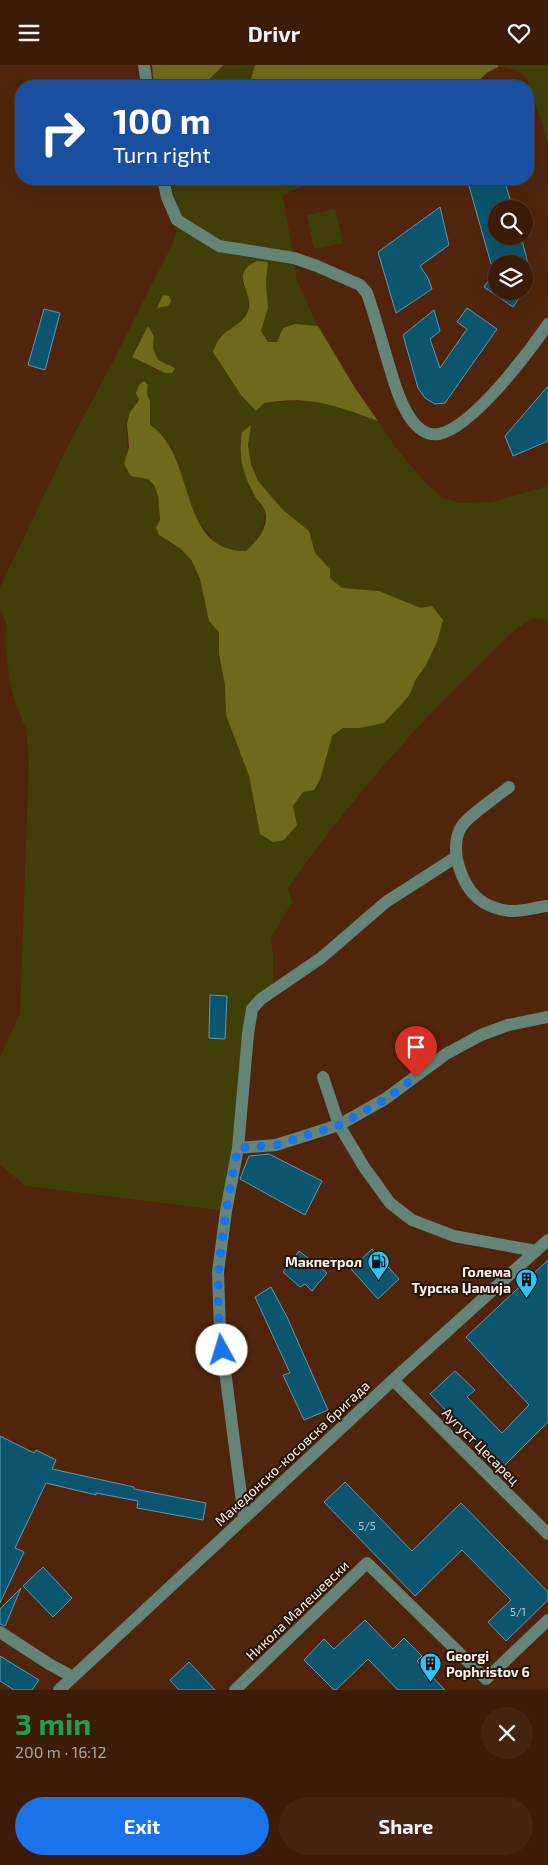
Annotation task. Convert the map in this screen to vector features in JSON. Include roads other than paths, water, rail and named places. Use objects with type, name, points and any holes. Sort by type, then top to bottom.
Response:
[{"type":"street","points":[[144,65],[146,80]]},
{"type":"street","points":[[164,185],[167,197],[177,220],[219,246],[294,258],[318,266],[360,285],[367,293],[403,405],[415,424],[422,431],[439,434],[449,430],[476,410],[516,367],[548,324]]},
{"type":"street","points":[[509,787],[462,826],[456,857],[464,883],[472,894],[485,904],[511,911],[548,906]]},
{"type":"street","points":[[244,1518],[220,1332],[218,1272],[226,1211],[238,1148],[250,1018],[256,1003],[321,958],[386,902],[456,857]]},
{"type":"street","points":[[238,1148],[276,1145],[339,1125],[386,1099],[446,1054],[481,1035],[508,1025],[548,1017]]},
{"type":"street","points":[[323,1077],[339,1125],[364,1167],[390,1203],[412,1221],[454,1236],[536,1251]]},
{"type":"street","name":"Македонско-косовска бригада","points":[[60,1690],[393,1380],[548,1240]]},
{"type":"street","name":"Аугуст Цесарец","points":[[393,1380],[548,1533]]},
{"type":"street","name":"Никола Малешевски","points":[[235,1690],[368,1563],[486,1679],[548,1620]]},
{"type":"street","points":[[0,1632],[49,1664],[73,1677]]},
{"type":"place","name":"Макпетрол","points":[[378,1280]]},
{"type":"place","name":"Голема Турска Џамија","points":[[527,1298]]},
{"type":"place","name":"Georgi Pophristov 6","points":[[430,1682]]}]
